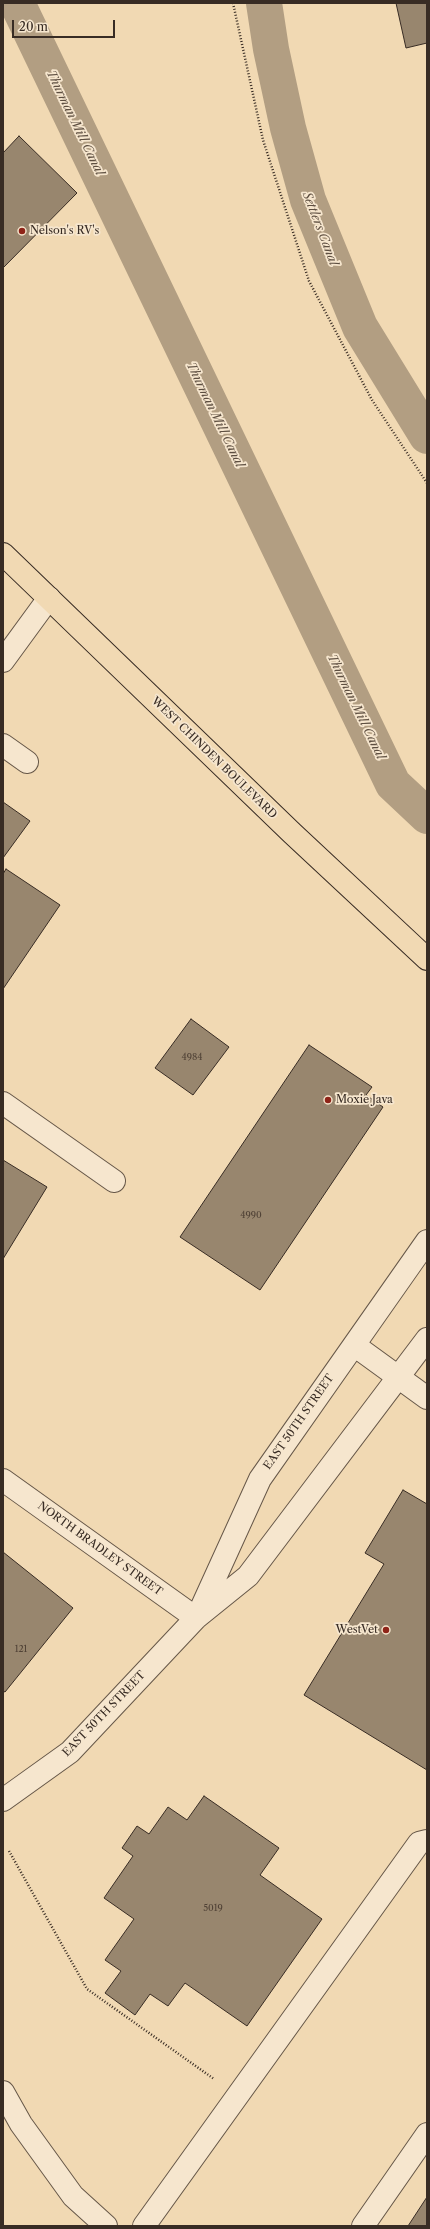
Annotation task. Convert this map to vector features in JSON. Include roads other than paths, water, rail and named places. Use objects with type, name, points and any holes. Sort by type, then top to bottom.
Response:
[{"type":"main road","name":"WEST CHINDEN BOULEVARD","points":[[3,554],[292,833],[427,959]]},
{"type":"street","points":[[3,661],[49,598]]},
{"type":"street","points":[[3,745],[27,762]]},
{"type":"street","points":[[3,1103],[114,1181]]},
{"type":"street","name":"EAST 50TH STREET","points":[[196,1618],[260,1479],[427,1241]]},
{"type":"street","name":"EAST 50TH STREET","points":[[3,1800],[70,1752],[196,1618],[248,1576],[427,1339]]},
{"type":"street","points":[[354,1345],[427,1398]]},
{"type":"street","name":"NORTH BRADLEY STREET","points":[[3,1480],[196,1618]]},
{"type":"street","points":[[144,2226],[419,1843],[427,1841]]},
{"type":"street","points":[[3,2092],[21,2124],[73,2196],[106,2226]]},
{"type":"street","points":[[363,2226],[427,2134]]},
{"type":"waterway","name":"Thurman Mill Canal","points":[[17,3],[393,784],[427,816]]},
{"type":"waterway","name":"Settlers Canal","points":[[264,3],[271,49],[288,128],[308,200],[360,327],[427,436]]},
{"type":"place","name":"Nelson's RV's","points":[[22,231]]},
{"type":"place","name":"Moxie Java","points":[[328,1100]]},
{"type":"place","name":"WestVet","points":[[386,1630]]}]
